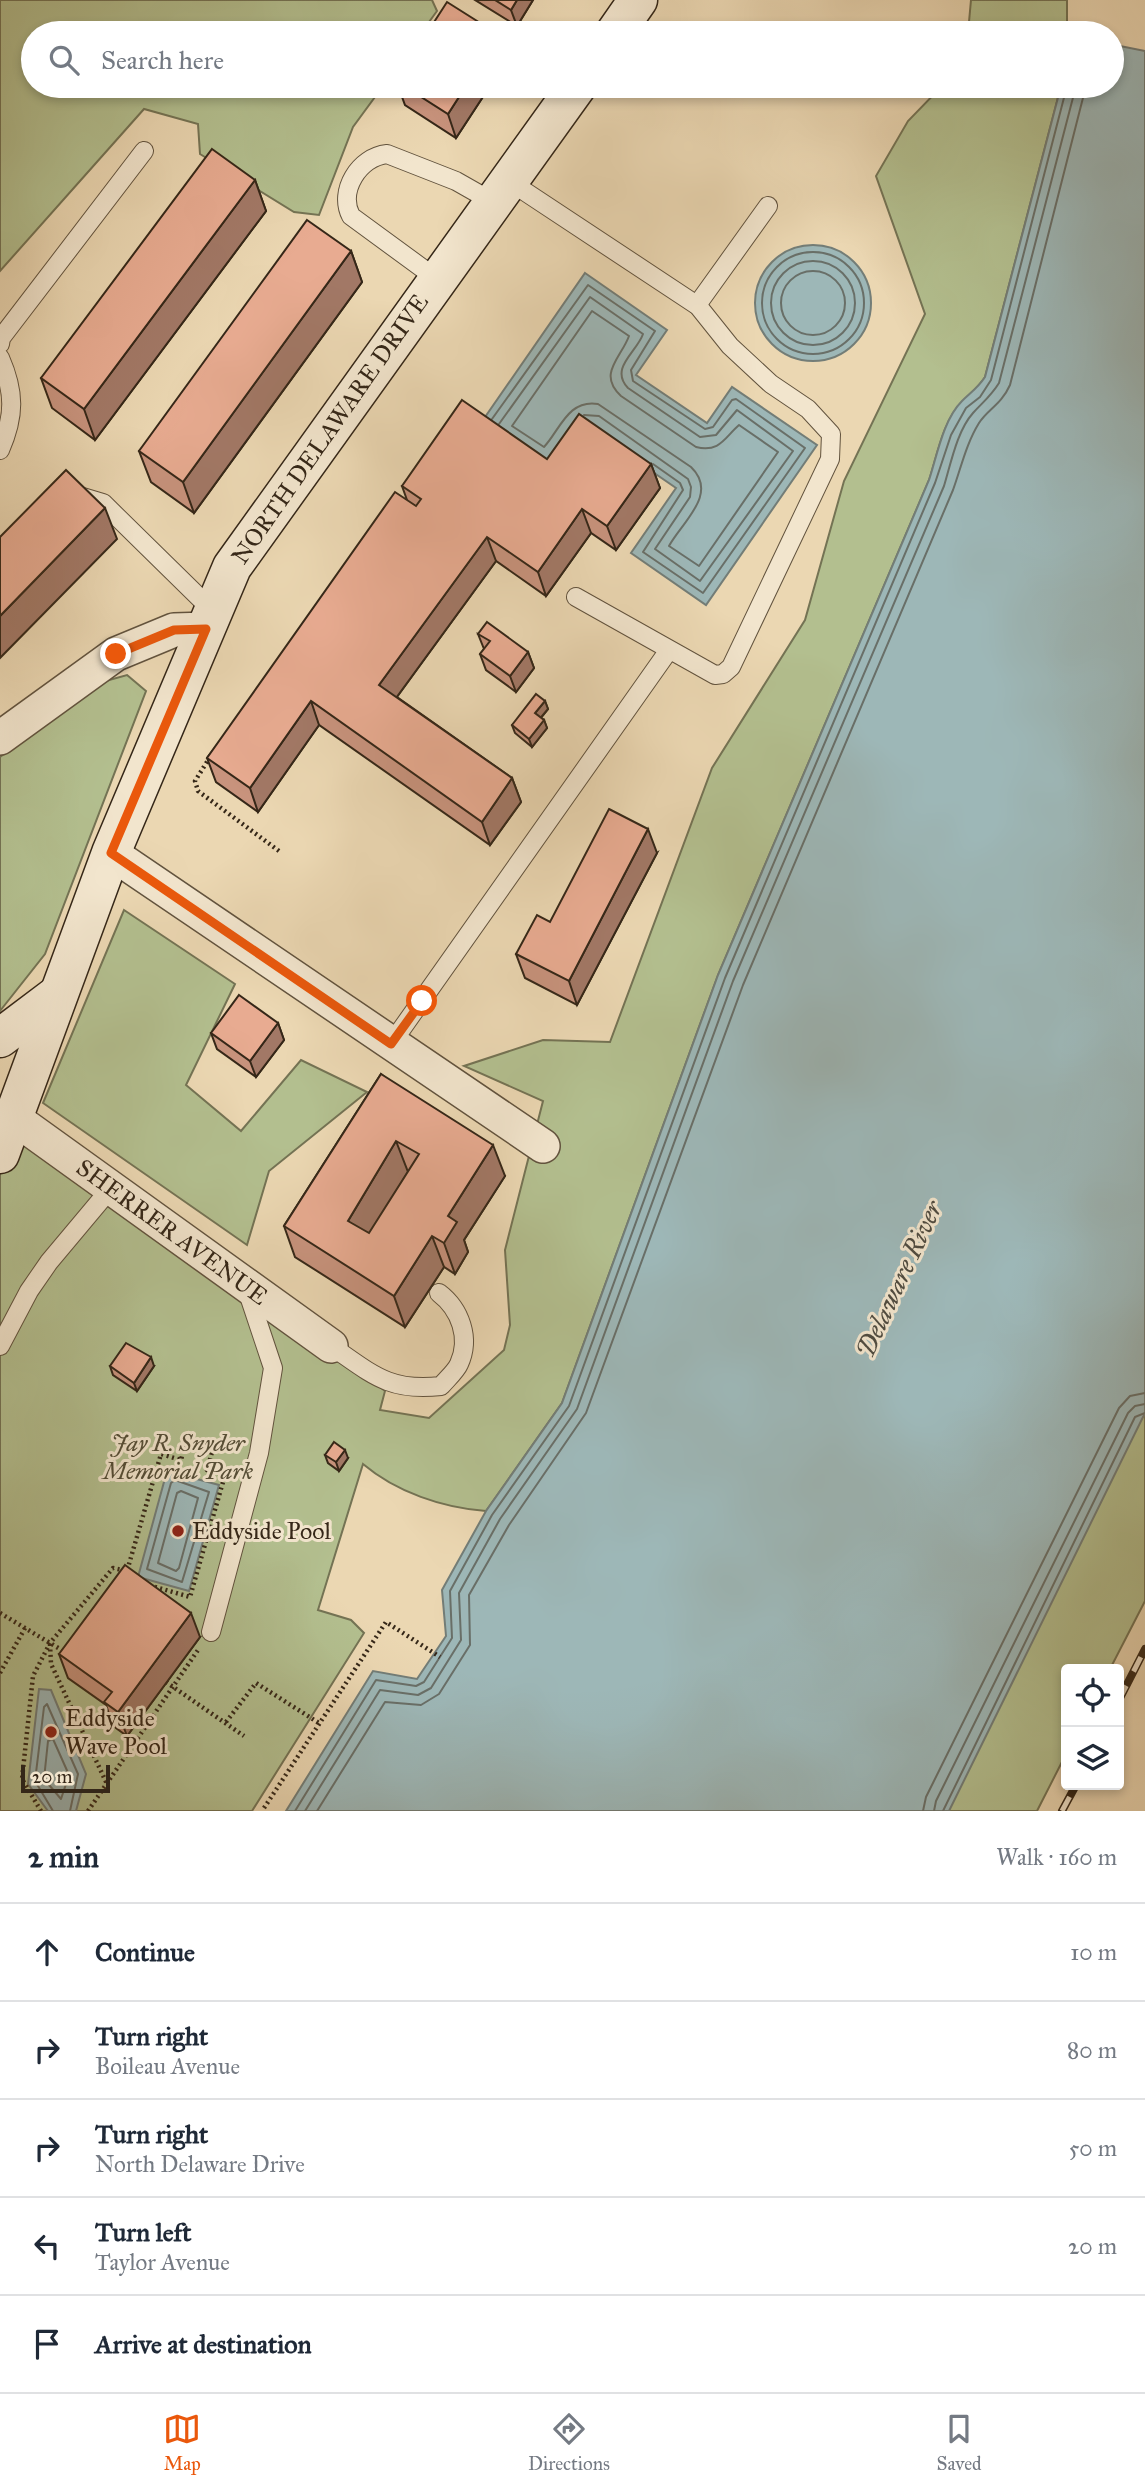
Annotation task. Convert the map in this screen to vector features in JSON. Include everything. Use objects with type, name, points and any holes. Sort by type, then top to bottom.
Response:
[{"type":"main road","points":[[623,21],[638,0]]},
{"type":"main road","name":"NORTH DELAWARE DRIVE","points":[[0,1154],[111,853],[232,567],[501,192],[560,98]]},
{"type":"main road","points":[[0,1038],[57,995]]},
{"type":"street","points":[[0,738],[116,654],[174,630],[210,620]]},
{"type":"street","points":[[111,853],[543,1146]]},
{"type":"street","name":"SHERRER AVENUE","points":[[14,1118],[331,1346]]},
{"type":"lane","points":[[0,344],[1,338],[144,151]]},
{"type":"lane","points":[[437,279],[351,216],[346,206],[346,191],[363,165],[374,155],[387,154],[456,181],[501,192],[697,306],[730,346],[771,384],[808,409],[831,434],[830,459],[731,667],[723,674],[715,674],[669,650],[576,597]]},
{"type":"lane","points":[[697,306],[768,206]]},
{"type":"lane","points":[[0,358],[13,395],[9,422],[0,450]]},
{"type":"lane","points":[[54,507],[63,498],[77,493],[103,503],[210,620]]},
{"type":"lane","points":[[391,1044],[669,650]]},
{"type":"lane","points":[[0,1346],[29,1291],[49,1262],[111,1188]]},
{"type":"lane","points":[[211,1632],[259,1453],[273,1368],[244,1283]]},
{"type":"lane","points":[[331,1346],[379,1378],[412,1390],[441,1386],[460,1363],[464,1324],[449,1300],[439,1293]]},
{"type":"path","points":[[214,752],[195,781],[198,791],[279,851]]},
{"type":"path","points":[[125,1579],[161,1454],[181,1460],[185,1444],[212,1451],[206,1470],[225,1475],[190,1597],[138,1582]]},
{"type":"path","points":[[41,1811],[22,1779],[33,1676],[50,1643],[113,1568],[127,1571]]},
{"type":"path","points":[[0,1613],[70,1655]]},
{"type":"path","points":[[264,1808],[386,1622],[440,1657]]},
{"type":"path","points":[[0,1673],[26,1628]]},
{"type":"path","points":[[88,1811],[211,1632]]},
{"type":"path","points":[[50,1643],[51,1664],[107,1784]]},
{"type":"path","points":[[166,1682],[244,1736]]},
{"type":"path","points":[[226,1722],[256,1683],[319,1723]]},
{"type":"green space","points":[[0,0],[432,0],[437,11],[430,21],[21,21],[21,98],[374,98],[353,127],[319,215],[294,212],[200,154],[198,124],[144,109],[0,271]]},
{"type":"green space","points":[[971,0],[1067,0],[1067,21],[969,21]]},
{"type":"green space","name":"Jay R. Snyder Memorial Park","points":[[930,98],[1058,98],[985,377],[955,410],[945,428],[929,480],[718,975],[562,1403],[486,1511],[421,1497],[390,1483],[363,1464],[318,1610],[351,1620],[364,1633],[252,1811],[0,1811],[0,1154],[14,1118],[244,1283],[385,1391],[380,1410],[429,1418],[504,1350],[510,1325],[505,1250],[543,1101],[464,1066],[543,1040],[610,1042],[712,768],[805,620],[844,481],[925,314],[876,176],[908,121]]},
{"type":"green space","points":[[127,675],[146,691],[45,954],[0,1011],[0,757],[102,682]]},
{"type":"green space","points":[[124,910],[235,984],[186,1085],[241,1131],[301,1060],[367,1092],[269,1171],[247,1245],[43,1103]]},
{"type":"green space","points":[[1145,1404],[1145,1601],[1113,1664],[1061,1664],[1061,1764],[1037,1811],[944,1811]]},
{"type":"water","name":"Delaware River","points":[[1124,47],[1145,51],[1145,1413],[949,1811],[286,1811],[373,1671],[417,1679],[446,1636],[442,1590],[486,1511],[562,1403],[718,975],[929,480],[945,428],[955,409],[985,377],[1058,98],[1124,98]]},
{"type":"water","points":[[813,245],[835,249],[854,262],[867,281],[871,303],[867,325],[854,344],[835,357],[813,361],[791,357],[772,344],[759,325],[755,303],[759,281],[772,262],[791,249]]},
{"type":"water","points":[[585,273],[667,330],[636,375],[707,423],[732,387],[817,445],[706,605],[631,553],[676,488],[590,429],[550,485],[474,433]]},
{"type":"water","name":"Eddyside Pool","points":[[167,1471],[219,1485],[189,1591],[138,1577]]},
{"type":"water","name":"Eddyside Wave Pool","points":[[39,1689],[51,1690],[86,1774],[76,1811],[48,1811],[28,1784]]},
{"type":"building","points":[[495,0],[517,0],[511,10]]},
{"type":"building","points":[[447,2],[477,21],[435,21]]},
{"type":"building","points":[[423,98],[458,98],[448,114]]},
{"type":"building","points":[[212,149],[255,180],[84,409],[41,378]]},
{"type":"building","points":[[307,220],[351,251],[183,482],[139,451]]},
{"type":"building","points":[[462,400],[547,459],[579,414],[651,464],[607,526],[582,509],[538,572],[487,537],[379,685],[512,778],[482,822],[311,701],[250,788],[207,758],[395,492],[416,506],[421,499],[402,486]]},
{"type":"building","points":[[66,470],[105,508],[0,616],[0,537]]},
{"type":"building","points":[[487,622],[528,652],[510,676],[480,654],[490,641],[478,634]]},
{"type":"building","points":[[536,694],[545,701],[535,713],[544,720],[529,739],[512,725]]},
{"type":"building","points":[[609,809],[648,829],[569,981],[516,954],[537,915],[550,922]]},
{"type":"building","points":[[239,995],[278,1023],[250,1061],[211,1033]]},
{"type":"building","points":[[381,1074],[493,1145],[448,1216],[457,1222],[444,1243],[432,1236],[394,1296],[284,1226]],"holes":[[[396,1141],[419,1154],[369,1233],[348,1221]]]},
{"type":"building","points":[[126,1343],[151,1357],[134,1383],[110,1366]]},
{"type":"building","points":[[334,1442],[345,1450],[336,1462],[325,1455]]},
{"type":"building","points":[[125,1565],[191,1613],[118,1712],[104,1702],[112,1692],[59,1654]]},
{"type":"railway","points":[[1124,1690],[1145,1649]]},
{"type":"railway","points":[[1062,1811],[1073,1790]]},
{"type":"place","name":"Eddyside Pool","points":[[178,1531]]},
{"type":"place","name":"Eddyside Wave Pool","points":[[51,1732]]},
{"type":"route","points":[[116,654],[141,641],[174,630],[206,629],[111,853],[391,1044],[422,1001]]}]
